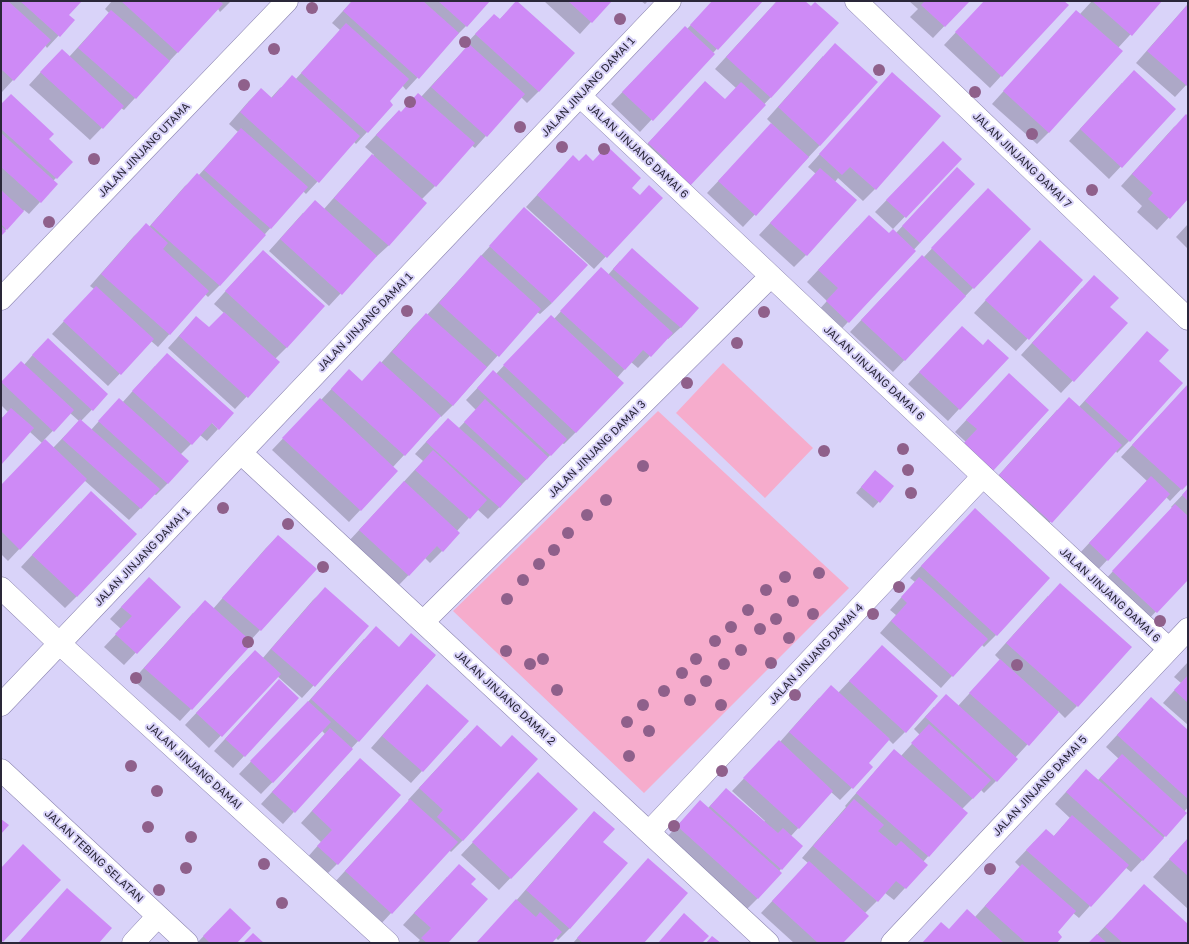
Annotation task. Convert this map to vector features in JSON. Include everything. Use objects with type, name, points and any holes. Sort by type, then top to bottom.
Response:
[{"type":"street","name":"JALAN JINJANG UTAMA","points":[[1,299],[287,1]]},
{"type":"street","name":"JALAN JINJANG DAMAI 1","points":[[1,705],[670,1]]},
{"type":"street","name":"JALAN JINJANG DAMAI 7","points":[[856,1],[1188,318]]},
{"type":"street","name":"JALAN JINJANG DAMAI 6","points":[[580,96],[1169,649]]},
{"type":"street","name":"JALAN JINJANG DAMAI 3","points":[[423,622],[771,276]]},
{"type":"street","name":"JALAN JINJANG DAMAI 2","points":[[241,453],[768,943]]},
{"type":"street","name":"JALAN JINJANG DAMAI 4","points":[[649,832],[983,476]]},
{"type":"street","name":"JALAN JINJANG DAMAI","points":[[1,588],[60,644],[388,943]]},
{"type":"street","name":"JALAN JINJANG DAMAI 5","points":[[892,943],[1188,629]]},
{"type":"street","name":"JALAN TEBING SELATAN","points":[[1,770],[187,943]]},
{"type":"street","points":[[133,943],[158,916]]},
{"type":"shaded area","points":[[723,363],[813,448],[765,498],[676,413]]},
{"type":"shaded area","points":[[658,411],[849,588],[644,793],[453,611]]},
{"type":"building","points":[[1,1],[8,1],[51,40],[14,81],[1,69]]},
{"type":"building","points":[[20,1],[82,1],[69,15],[75,20],[60,37]]},
{"type":"building","points":[[121,1],[220,1],[223,4],[178,53]]},
{"type":"building","points":[[352,1],[423,1],[459,33],[419,79],[343,11]]},
{"type":"building","points":[[438,1],[490,1],[467,27]]},
{"type":"building","points":[[516,1],[575,53],[539,92],[475,34],[494,14],[500,19]]},
{"type":"building","points":[[568,1],[612,1],[592,23]]},
{"type":"building","points":[[712,1],[763,1],[718,50],[690,25]]},
{"type":"building","points":[[777,1],[805,1],[811,6],[815,2],[839,23],[771,98],[726,57]]},
{"type":"building","points":[[925,1],[970,1],[945,27],[921,5]]},
{"type":"building","points":[[984,1],[1064,1],[1069,5],[1002,77],[955,32]]},
{"type":"building","points":[[1092,1],[1162,1],[1132,36]]},
{"type":"building","points":[[1188,4],[1188,85],[1187,86],[1147,51]]},
{"type":"building","points":[[111,10],[170,61],[136,99],[78,48]]},
{"type":"building","points":[[1076,10],[1123,51],[1049,133],[1003,91]]},
{"type":"building","points":[[346,23],[409,79],[390,101],[393,105],[368,133],[301,73]]},
{"type":"building","points":[[685,26],[715,54],[653,121],[622,92]]},
{"type":"building","points":[[835,43],[878,82],[820,146],[778,107]]},
{"type":"building","points":[[469,44],[525,94],[487,137],[431,87]]},
{"type":"building","points":[[62,49],[124,106],[103,129],[40,72]]},
{"type":"building","points":[[1134,70],[1176,109],[1122,168],[1080,129]]},
{"type":"building","points":[[892,72],[941,116],[876,190],[850,167],[842,175],[819,154]]},
{"type":"building","points":[[292,75],[360,136],[319,183],[240,112],[261,88],[272,98]]},
{"type":"building","points":[[705,81],[725,99],[741,82],[766,105],[689,187],[664,164],[668,161],[648,143]]},
{"type":"building","points":[[418,93],[475,143],[436,187],[376,135],[399,110],[401,112]]},
{"type":"building","points":[[11,94],[54,134],[49,139],[73,162],[57,179],[1,129],[1,104]]},
{"type":"building","points":[[1186,114],[1188,116],[1188,199],[1170,219],[1148,199],[1153,193],[1132,174]]},
{"type":"building","points":[[771,123],[809,157],[756,216],[718,181]]},
{"type":"building","points":[[241,128],[308,187],[271,229],[204,170]]},
{"type":"building","points":[[1,133],[58,184],[41,203],[1,167]]},
{"type":"building","points":[[943,141],[962,159],[906,218],[886,200]]},
{"type":"building","points":[[607,146],[641,178],[632,188],[640,195],[649,185],[663,198],[607,258],[537,195],[573,155],[579,161],[586,154],[593,161]]},
{"type":"building","points":[[372,154],[427,203],[389,246],[334,198]]},
{"type":"building","points":[[957,167],[975,184],[920,243],[902,226]]},
{"type":"building","points":[[820,168],[857,200],[807,256],[770,223]]},
{"type":"building","points":[[197,173],[266,235],[220,286],[151,225]]},
{"type":"building","points":[[988,188],[1031,229],[974,289],[931,248]]},
{"type":"building","points":[[1,190],[24,211],[7,230],[1,224]]},
{"type":"building","points":[[315,200],[377,256],[342,295],[280,239]]},
{"type":"building","points":[[524,207],[588,265],[552,303],[489,246]]},
{"type":"building","points":[[869,215],[889,233],[893,229],[916,251],[849,323],[826,301],[838,288],[818,270]]},
{"type":"building","points":[[146,223],[168,243],[163,249],[209,291],[170,335],[101,274]]},
{"type":"building","points":[[1,226],[6,231],[1,236]]},
{"type":"building","points":[[1040,240],[1083,280],[1029,340],[985,300]]},
{"type":"building","points":[[632,248],[699,308],[681,328],[613,269]]},
{"type":"building","points":[[263,250],[325,306],[287,348],[225,291]]},
{"type":"building","points":[[481,255],[541,309],[499,357],[439,303]]},
{"type":"building","points":[[922,255],[966,296],[905,361],[861,320]]},
{"type":"building","points":[[601,267],[673,333],[651,357],[643,350],[625,370],[560,311]]},
{"type":"building","points":[[1094,275],[1119,298],[1110,307],[1128,323],[1074,382],[1032,343]]},
{"type":"building","points":[[96,286],[154,339],[121,375],[63,321]]},
{"type":"building","points":[[224,312],[280,362],[248,398],[179,336],[196,316],[209,327]]},
{"type":"building","points":[[426,313],[487,367],[453,406],[392,352]]},
{"type":"building","points":[[551,315],[624,383],[576,433],[503,365]]},
{"type":"building","points":[[962,326],[983,345],[988,339],[1009,358],[960,410],[919,372]]},
{"type":"building","points":[[1147,331],[1169,350],[1159,361],[1183,383],[1130,442],[1085,401]]},
{"type":"building","points":[[48,338],[108,394],[93,411],[32,355]]},
{"type":"building","points":[[167,353],[234,413],[219,430],[212,423],[192,445],[132,391]]},
{"type":"building","points":[[21,361],[74,410],[54,432],[1,382]]},
{"type":"building","points":[[380,361],[441,416],[405,456],[331,389],[349,369],[362,381]]},
{"type":"building","points":[[493,370],[567,439],[551,456],[477,388]]},
{"type":"building","points":[[1009,373],[1049,410],[993,471],[963,444],[977,429],[966,420]]},
{"type":"building","points":[[1188,384],[1188,484],[1182,490],[1132,445]]},
{"type":"building","points":[[1069,397],[1122,445],[1052,523],[999,475]]},
{"type":"building","points":[[119,398],[189,461],[168,484],[98,421]]},
{"type":"building","points":[[320,398],[398,471],[361,511],[282,438]]},
{"type":"building","points":[[485,399],[548,457],[527,480],[464,422]]},
{"type":"building","points":[[11,408],[34,428],[1,465],[1,419]]},
{"type":"building","points":[[448,418],[522,484],[500,508],[426,442]]},
{"type":"building","points":[[80,419],[160,489],[141,509],[62,439]]},
{"type":"building","points":[[45,439],[87,479],[20,550],[1,531],[1,485]]},
{"type":"building","points":[[433,450],[487,500],[470,519],[415,470]]},
{"type":"building","points":[[875,470],[894,486],[880,503],[861,487]]},
{"type":"building","points":[[1151,476],[1170,494],[1108,561],[1089,543]]},
{"type":"building","points":[[404,481],[460,533],[443,552],[437,546],[409,576],[359,530]]},
{"type":"building","points":[[1188,488],[1188,501],[1182,495]]},
{"type":"building","points":[[91,491],[137,534],[77,597],[32,555]]},
{"type":"building","points":[[1175,504],[1188,516],[1188,580],[1157,613],[1112,571]]},
{"type":"building","points":[[975,508],[1050,578],[997,636],[921,566]]},
{"type":"building","points":[[278,535],[317,569],[261,631],[222,598]]},
{"type":"building","points":[[149,577],[181,607],[137,654],[115,634],[132,616],[121,607]]},
{"type":"building","points":[[919,577],[988,639],[953,677],[891,621],[907,603],[901,597]]},
{"type":"building","points":[[1060,583],[1132,647],[1078,707],[1006,643]]},
{"type":"building","points":[[325,587],[369,626],[315,687],[271,649]]},
{"type":"building","points":[[205,600],[253,643],[192,710],[144,668]]},
{"type":"building","points":[[376,626],[399,647],[411,633],[436,655],[359,742],[311,699]]},
{"type":"building","points":[[882,645],[938,696],[906,733],[849,681]]},
{"type":"building","points":[[255,650],[281,674],[222,737],[196,713]]},
{"type":"building","points":[[1000,659],[1059,712],[1029,746],[969,693]]},
{"type":"building","points":[[1188,675],[1188,703],[1174,690]]},
{"type":"building","points":[[279,679],[299,698],[245,757],[225,739]]},
{"type":"building","points":[[427,684],[469,721],[423,772],[382,736]]},
{"type":"building","points":[[831,685],[890,739],[869,763],[873,767],[853,789],[789,732]]},
{"type":"building","points":[[946,694],[1018,759],[997,782],[925,717]]},
{"type":"building","points":[[1151,697],[1188,730],[1188,799],[1117,735]]},
{"type":"building","points":[[308,701],[331,722],[273,783],[250,761]]},
{"type":"building","points":[[929,724],[991,780],[973,799],[911,743]]},
{"type":"building","points":[[477,725],[501,747],[512,735],[538,759],[463,841],[437,817],[443,810],[419,788]]},
{"type":"building","points":[[330,728],[353,749],[295,813],[272,792]]},
{"type":"building","points":[[779,740],[833,791],[799,829],[743,778]]},
{"type":"building","points":[[894,749],[968,813],[929,857],[856,793]]},
{"type":"building","points":[[1122,754],[1187,813],[1166,837],[1100,778]]},
{"type":"building","points":[[360,758],[401,795],[338,865],[317,846],[332,830],[312,811]]},
{"type":"building","points":[[1086,769],[1164,838],[1143,861],[1066,792]]},
{"type":"building","points":[[538,772],[578,809],[511,879],[472,842]]},
{"type":"building","points":[[726,788],[778,833],[783,828],[803,846],[782,870],[710,806]]},
{"type":"building","points":[[410,799],[458,842],[392,914],[345,871]]},
{"type":"building","points":[[854,799],[884,825],[878,831],[896,846],[901,841],[928,865],[906,889],[896,881],[878,902],[813,846]]},
{"type":"building","points":[[700,800],[782,873],[758,899],[677,826]]},
{"type":"building","points":[[594,811],[615,829],[603,842],[628,863],[570,929],[526,890]]},
{"type":"building","points":[[1072,815],[1129,865],[1091,907],[1026,850],[1046,829],[1054,836]]},
{"type":"building","points":[[1,819],[9,825],[1,834]]},
{"type":"building","points":[[1188,838],[1188,876],[1169,859]]},
{"type":"building","points":[[23,844],[61,880],[3,942],[1,940],[1,868]]},
{"type":"building","points":[[648,858],[688,893],[644,943],[583,943],[577,938]]},
{"type":"building","points":[[809,861],[869,916],[843,943],[818,943],[772,901]]},
{"type":"building","points":[[459,864],[476,879],[471,884],[488,899],[448,943],[427,943],[421,938],[431,928],[414,913]]},
{"type":"building","points":[[1022,864],[1076,911],[1058,932],[1062,937],[1057,943],[1026,943],[985,906]]},
{"type":"building","points":[[1144,884],[1188,924],[1188,943],[1123,943],[1105,927]]},
{"type":"building","points":[[67,888],[112,928],[99,943],[18,943]]},
{"type":"building","points":[[516,899],[536,917],[540,912],[562,932],[552,943],[476,943]]},
{"type":"building","points":[[230,908],[251,928],[237,943],[210,943],[203,936]]},
{"type":"building","points":[[967,909],[1004,943],[922,943],[941,922],[949,929]]},
{"type":"building","points":[[684,913],[709,936],[702,943],[658,943]]},
{"type":"building","points":[[253,933],[264,943],[243,943]]},
{"type":"building","points":[[1097,934],[1107,943],[1088,943]]},
{"type":"building","points":[[712,936],[721,943],[706,943]]}]
